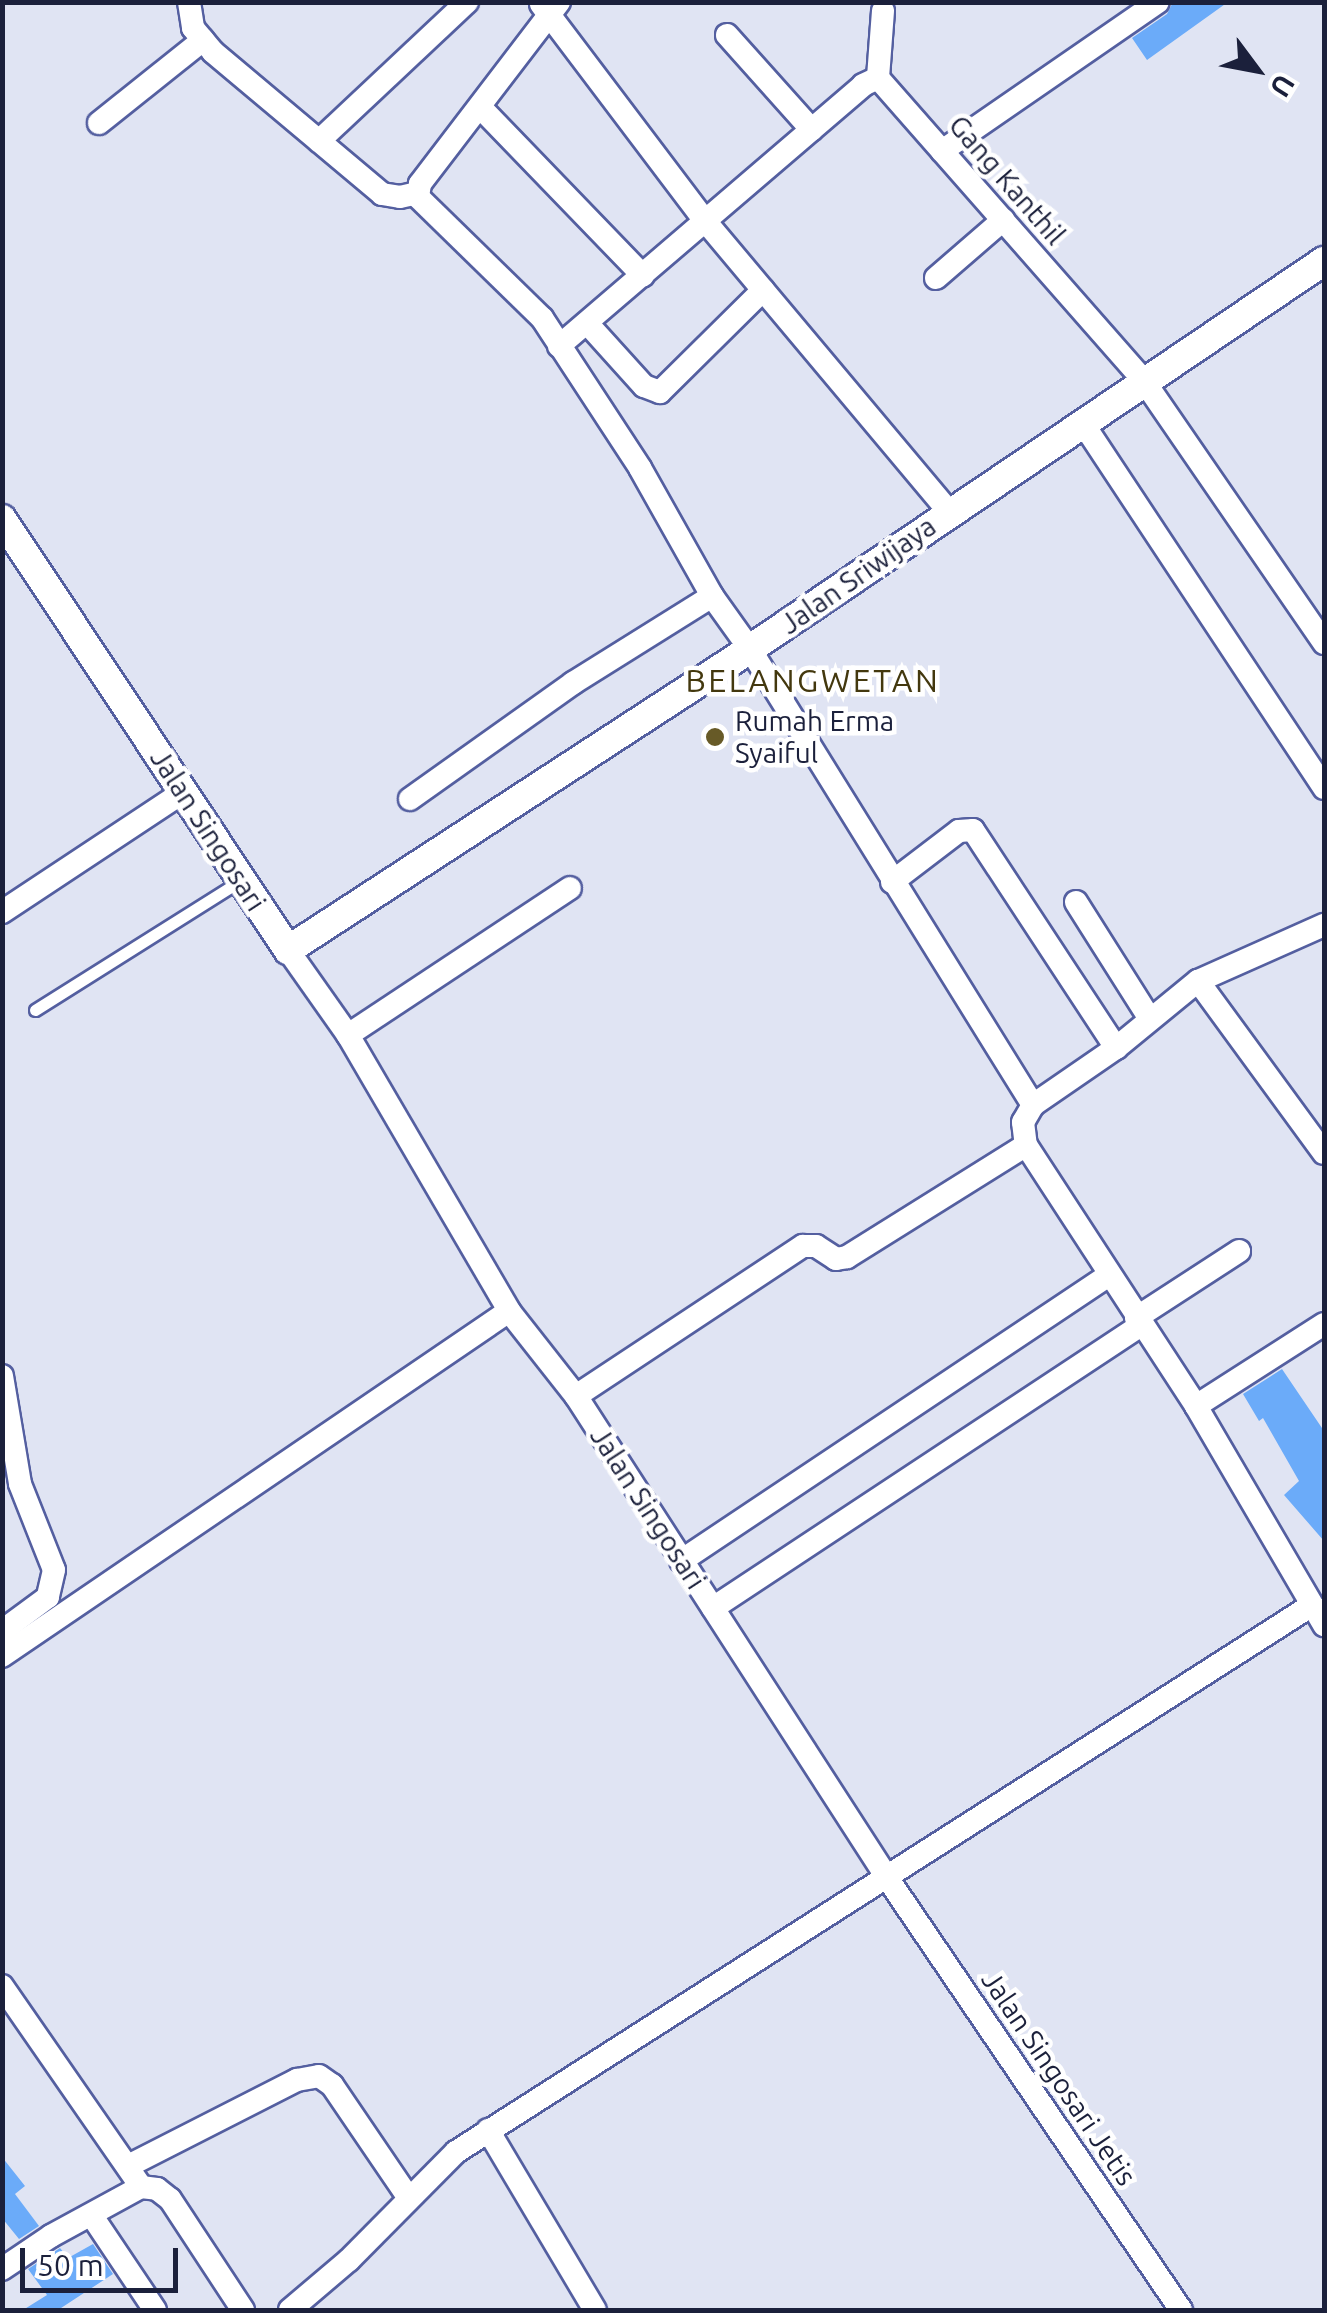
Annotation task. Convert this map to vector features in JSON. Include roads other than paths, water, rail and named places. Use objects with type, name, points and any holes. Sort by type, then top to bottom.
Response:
[{"type":"street","points":[[189,2],[193,28],[204,40],[382,194],[400,197],[418,192],[550,6],[706,222],[948,512]]},
{"type":"street","points":[[319,141],[467,2]]},
{"type":"street","points":[[942,152],[1158,2]]},
{"type":"street","points":[[559,346],[863,85],[878,78],[883,5]]},
{"type":"street","points":[[727,35],[812,130]]},
{"type":"street","points":[[99,123],[204,40]]},
{"type":"street","name":"Gang Kanthil","points":[[878,78],[1144,381],[1324,643]]},
{"type":"street","points":[[481,108],[643,276]]},
{"type":"street","points":[[418,192],[422,203],[542,318],[640,468],[712,596],[750,649],[1033,1104]]},
{"type":"street","points":[[936,278],[1003,220]]},
{"type":"street","name":"Jalan Sriwijaya","points":[[288,950],[750,649],[1324,261]]},
{"type":"street","points":[[586,323],[644,386],[660,392],[763,290]]},
{"type":"street","points":[[1082,422],[1324,788]]},
{"type":"street","name":"Jalan Singosari","points":[[2,519],[240,881],[348,1035],[510,1311],[576,1396],[888,1879]]},
{"type":"street","points":[[410,798],[574,683],[712,596]]},
{"type":"street","points":[[2,912],[182,792]]},
{"type":"street","points":[[892,882],[960,831],[973,830],[1116,1048]]},
{"type":"street","points":[[348,1035],[570,888]]},
{"type":"street","points":[[1076,902],[1150,1019]]},
{"type":"street","points":[[290,2310],[349,2260],[442,2163],[488,2130],[888,1879],[1082,1750],[1318,1615],[1196,1406],[1026,1146],[1022,1129],[1033,1104],[1116,1048],[1198,981],[1324,925]]},
{"type":"street","points":[[1198,981],[1324,1153]]},
{"type":"street","points":[[576,1396],[803,1246],[816,1246],[836,1259],[847,1257],[1026,1146]]},
{"type":"street","points":[[713,1608],[1239,1251]]},
{"type":"street","points":[[681,1561],[1109,1276]]},
{"type":"street","points":[[2,1656],[510,1311]]},
{"type":"street","points":[[1196,1406],[1324,1324]]},
{"type":"street","points":[[2,1376],[20,1484],[54,1570],[48,1598],[2,1631]]},
{"type":"street","name":"Jalan Singosari Jetis","points":[[888,1879],[1181,2310]]},
{"type":"street","points":[[2,1986],[141,2187]]},
{"type":"street","points":[[128,2166],[297,2080],[319,2076],[332,2085],[408,2197]]},
{"type":"street","points":[[488,2130],[595,2310]]},
{"type":"street","points":[[2,2269],[141,2187],[157,2190],[170,2199],[243,2310]]},
{"type":"street","points":[[92,2216],[155,2310]]},
{"type":"lane","points":[[35,1010],[240,881]]},
{"type":"place","name":"Rumah Erma Syaiful","points":[[715,737]]},
{"type":"district","name":"BELANGWETAN","points":[[813,680]]}]
